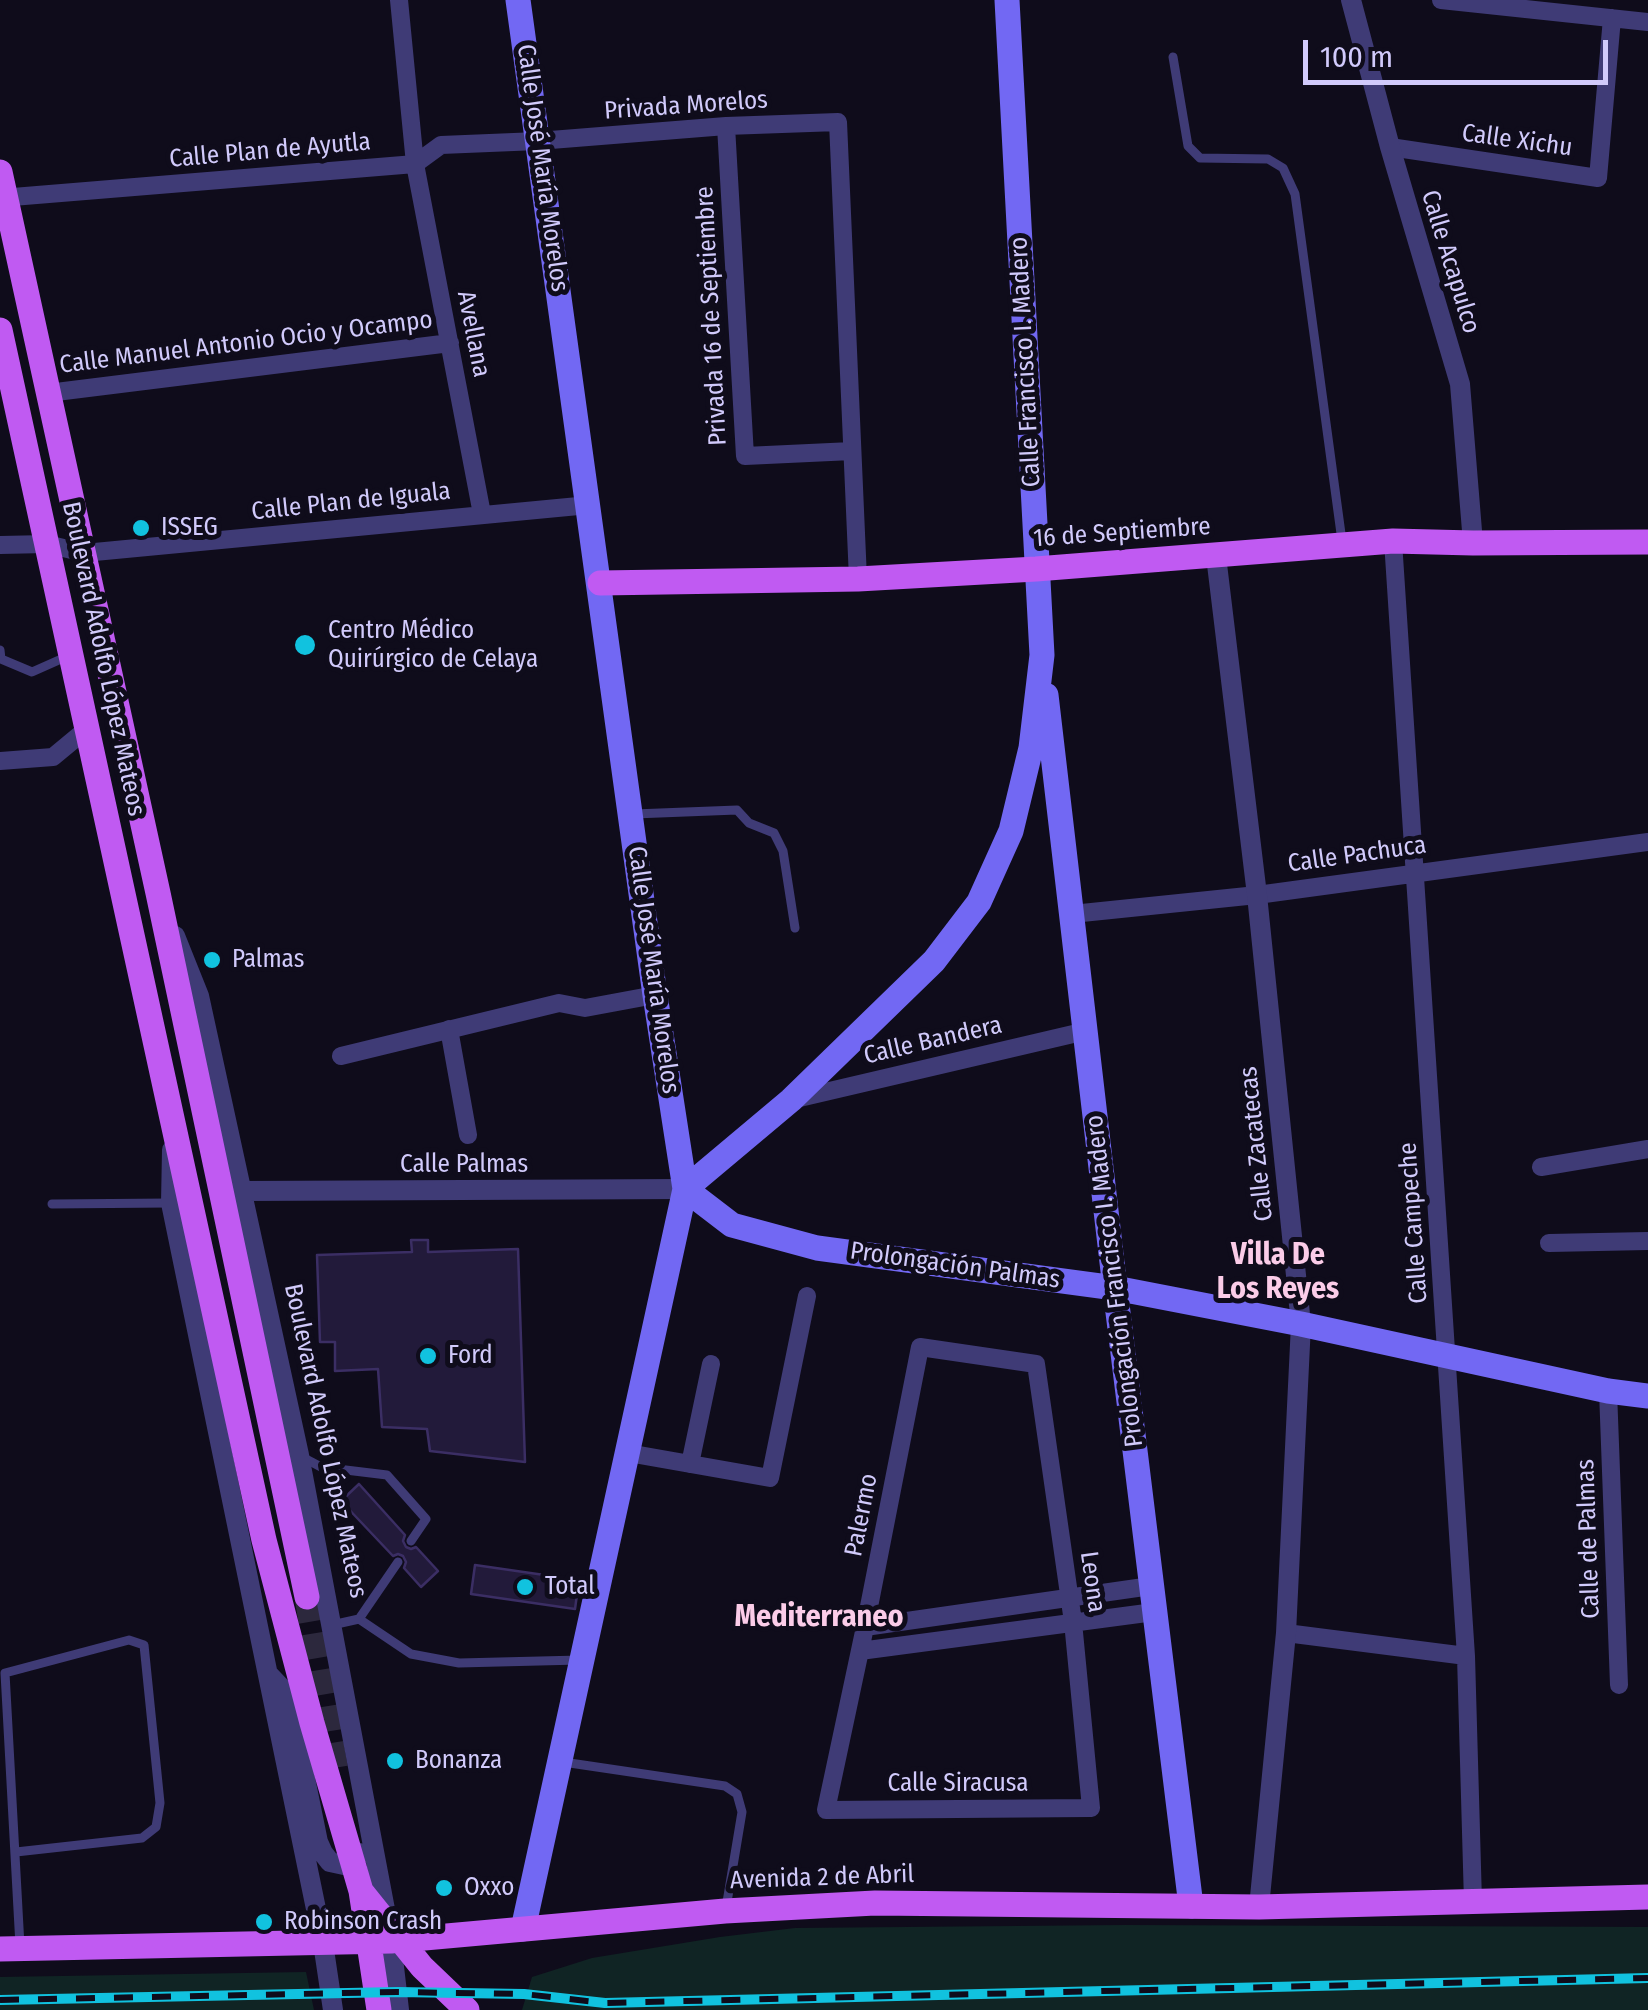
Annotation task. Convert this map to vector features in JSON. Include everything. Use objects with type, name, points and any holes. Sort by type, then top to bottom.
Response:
[{"type":"main road","name":"Calle José María Morelos","points":[[518,0],[685,1189],[523,1929]]},
{"type":"main road","name":"Calle Francisco I. Madero","points":[[685,1189],[791,1100],[934,961],[978,902],[1011,832],[1030,748],[1042,656],[1007,0]]},
{"type":"main road","name":"Boulevard Adolfo López Mateos","points":[[2,189],[158,893],[307,1597]]},
{"type":"main road","name":"Boulevard Adolfo López Mateos","points":[[0,330],[7,399],[48,544],[264,1540],[360,1891],[379,2010]]},
{"type":"main road","name":"16 de Septiembre","points":[[600,582],[858,579],[1393,541],[1648,542]]},
{"type":"main road","name":"Prolongación Francisco I. Madero","points":[[1042,656],[1191,1906]]},
{"type":"main road","name":"Prolongación Palmas","points":[[685,1189],[732,1225],[818,1248],[1115,1288],[1608,1391],[1648,1396]]},
{"type":"main road","points":[[360,1891],[422,1967],[467,2010]]},
{"type":"main road","name":"Avenida 2 de Abril","points":[[10,1949],[391,1941],[875,1903],[1259,1907],[1648,1897]]},
{"type":"street","name":"Avellana","points":[[398,0],[415,164],[482,514]]},
{"type":"street","name":"Calle Acapulco","points":[[1351,0],[1460,384],[1473,544]]},
{"type":"street","points":[[1441,0],[1648,22]]},
{"type":"street","name":"Calle Xichu","points":[[1390,148],[1598,178],[1612,18]]},
{"type":"street","name":"Privada Morelos","points":[[538,141],[726,126],[838,122],[852,451]]},
{"type":"street","name":"Privada 16 de Septiembre","points":[[726,126],[745,456],[852,451]]},
{"type":"street","name":"Calle Plan de Ayutla","points":[[2,189],[415,164],[441,145],[538,141]]},
{"type":"street","name":"Calle Manuel Antonio Ocio y Ocampo","points":[[48,393],[450,342]]},
{"type":"street","points":[[852,451],[858,579]]},
{"type":"street","name":"Calle Plan de Iguala","points":[[0,545],[48,544],[84,553],[588,505]]},
{"type":"street","name":"Calle Campeche","points":[[1393,541],[1466,1656],[1473,1902]]},
{"type":"street","name":"Calle Zacatecas","points":[[1216,556],[1257,895],[1300,1324],[1286,1633],[1259,1907]]},
{"type":"street","points":[[0,761],[53,756],[88,728]]},
{"type":"street","name":"Calle Pachuca","points":[[1072,914],[1257,895],[1648,842]]},
{"type":"street","name":"Boulevard Adolfo López Mateos","points":[[158,893],[199,996],[299,1455],[391,1941],[399,2010]]},
{"type":"street","points":[[341,1056],[558,1003],[584,1008],[655,994]]},
{"type":"street","points":[[450,1029],[468,1136]]},
{"type":"street","name":"Calle Bandera","points":[[791,1100],[1086,1031]]},
{"type":"street","name":"Boulevard Adolfo López Mateos","points":[[172,1118],[171,1204],[323,1944],[333,2010]]},
{"type":"street","points":[[1541,1167],[1648,1150]]},
{"type":"street","name":"Calle Palmas","points":[[242,1191],[685,1189]]},
{"type":"street","points":[[1549,1243],[1648,1241]]},
{"type":"street","points":[[628,1453],[770,1478],[807,1296]]},
{"type":"street","name":"Leona","points":[[920,1347],[1036,1364],[1073,1622],[1091,1808]]},
{"type":"street","name":"Palermo","points":[[826,1810],[920,1347]]},
{"type":"street","points":[[690,1464],[711,1364]]},
{"type":"street","name":"Calle de Palmas","points":[[1608,1391],[1619,1684]]},
{"type":"street","points":[[866,1626],[1069,1599],[1153,1599]]},
{"type":"street","points":[[860,1651],[1073,1622],[1153,1599]]},
{"type":"street","points":[[1286,1633],[1466,1656]]},
{"type":"street","points":[[268,1674],[288,1695],[318,1842],[335,1864],[356,1862],[360,1846],[354,1810],[360,1774]]},
{"type":"street","name":"Calle Siracusa","points":[[826,1810],[1091,1808]]},
{"type":"lane","points":[[1173,56],[1188,146],[1200,158],[1268,159],[1283,168],[1295,194],[1342,546]]},
{"type":"lane","points":[[0,650],[1,659],[32,672],[71,654]]},
{"type":"lane","points":[[631,814],[736,810],[749,823],[774,833],[782,851],[795,928]]},
{"type":"lane","points":[[52,1204],[171,1204]]},
{"type":"lane","points":[[299,1455],[321,1467],[386,1474],[426,1518],[411,1541]]},
{"type":"lane","points":[[359,1619],[398,1562]]},
{"type":"lane","points":[[332,1624],[359,1619],[411,1654],[459,1664],[582,1660]]},
{"type":"lane","points":[[10,1949],[16,1852],[2,1673],[128,1640],[144,1644],[160,1803],[156,1828],[142,1838],[16,1852]]},
{"type":"lane","points":[[560,1761],[725,1786],[737,1794],[742,1812],[725,1912]]},
{"type":"lane","points":[[0,1884],[16,1883]]},
{"type":"green space","points":[[1648,1927],[1648,2010],[522,2010],[532,1977],[592,1958],[720,1937],[795,1928]]},
{"type":"green space","points":[[306,1972],[314,2010],[0,2010],[0,1977]]},
{"type":"building","name":"Ford","points":[[411,1240],[428,1240],[428,1252],[518,1249],[525,1462],[430,1451],[427,1429],[382,1427],[378,1369],[335,1371],[335,1342],[320,1342],[317,1255],[412,1252]]},
{"type":"building","points":[[359,1484],[405,1535],[406,1547],[416,1547],[438,1571],[421,1587],[404,1568],[403,1556],[393,1556],[341,1501]]},
{"type":"building","name":"Total","points":[[475,1565],[579,1580],[575,1609],[471,1594]]},
{"type":"tunnel","points":[[307,1597],[337,1778]]},
{"type":"railway","points":[[0,2000],[397,1992],[524,1994],[605,2003],[1648,1978]]},
{"type":"place","name":"ISSEG","points":[[141,528]]},
{"type":"place","name":"Centro Médico Quirúrgico de Celaya","points":[[305,645]]},
{"type":"place","name":"Palmas","points":[[212,960]]},
{"type":"place","name":"Ford","points":[[428,1356]]},
{"type":"place","name":"Total","points":[[525,1587]]},
{"type":"place","name":"Bonanza","points":[[395,1761]]},
{"type":"place","name":"Oxxo","points":[[444,1888]]},
{"type":"place","name":"Robinson Crash","points":[[264,1922]]},
{"type":"district","name":"Villa De Los Reyes","points":[[1278,1273]]},
{"type":"district","name":"Mediterraneo","points":[[819,1618]]}]
